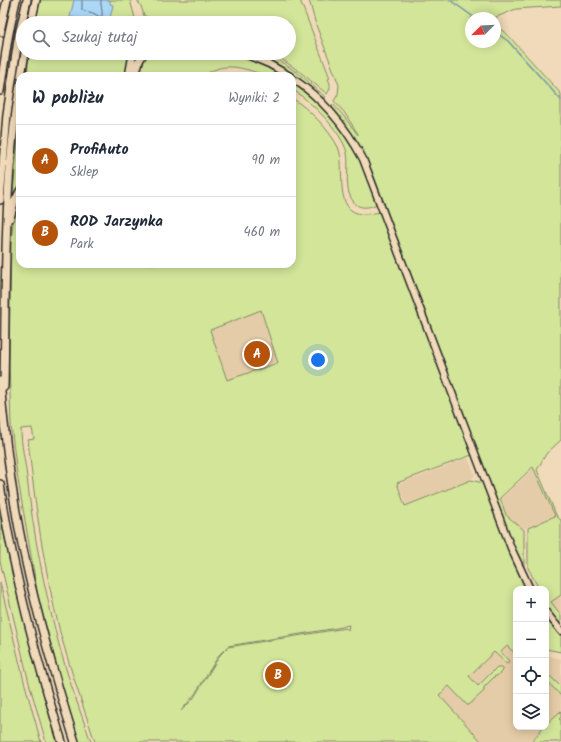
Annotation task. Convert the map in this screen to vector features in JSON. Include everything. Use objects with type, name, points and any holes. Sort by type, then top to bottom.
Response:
[{"type":"highway","points":[[0,30],[7,0]]},
{"type":"highway","points":[[0,91],[8,38],[16,0]]},
{"type":"highway","points":[[24,16],[27,0]]},
{"type":"highway","points":[[33,16],[36,0]]},
{"type":"highway","points":[[0,200],[7,114],[17,60]]},
{"type":"highway","points":[[22,72],[24,60]]},
{"type":"highway","points":[[130,72],[132,60]]},
{"type":"highway","points":[[136,72],[140,60]]},
{"type":"highway","points":[[3,417],[6,241],[12,144],[16,114]]},
{"type":"highway","points":[[6,241],[16,199]]},
{"type":"highway","points":[[0,381],[12,487],[26,564],[52,665],[75,742]]},
{"type":"highway","points":[[0,484],[9,540],[25,610],[62,742]]},
{"type":"main road","points":[[0,30],[16,34]]},
{"type":"main road","points":[[259,60],[283,72]]},
{"type":"main road","points":[[296,81],[316,96],[334,116],[356,146],[363,160],[511,548],[529,586]]},
{"type":"main road","points":[[549,616],[561,631]]},
{"type":"shaded area","points":[[261,310],[278,363],[227,380],[210,330]]},
{"type":"shaded area","points":[[468,458],[475,475],[470,480],[406,505],[399,484]]},
{"type":"shaded area","points":[[533,469],[554,516],[524,529],[506,514],[501,499]]},
{"type":"shaded area","points":[[561,593],[561,616],[549,601],[549,598]]},
{"type":"shaded area","points":[[469,637],[513,647],[513,730],[549,730],[549,656],[561,659],[561,742],[480,742],[434,692]]},
{"type":"green space","points":[[40,0],[130,0],[134,16],[37,16]]},
{"type":"green space","points":[[137,0],[300,0],[330,78],[328,79],[330,88],[327,94],[283,60],[296,60],[296,16],[144,16],[141,6]]},
{"type":"green space","points":[[309,0],[561,0],[561,6],[516,9],[501,15],[501,12],[465,12],[465,48],[501,48],[501,30],[506,33],[561,94],[561,440],[546,454],[537,470],[557,517],[561,520],[561,595],[551,602],[561,615],[561,626],[549,611],[549,586],[537,586],[528,568],[528,528],[555,516],[533,467],[500,498],[506,515],[524,530],[524,566],[521,565],[372,171],[344,122],[332,107],[333,104],[358,135],[344,112],[334,101],[338,94],[339,85],[316,25]]},
{"type":"green space","points":[[28,60],[129,60],[127,72],[27,72]]},
{"type":"green space","points":[[142,60],[249,60],[275,72],[256,72],[235,67],[222,67],[210,72],[139,72]]},
{"type":"green space","points":[[268,60],[277,60],[291,68],[301,75],[325,97],[322,98],[296,77],[296,72],[288,72]]},
{"type":"green space","points":[[296,86],[330,116],[347,137],[365,170],[377,202],[375,205],[360,207],[353,201],[347,184],[348,159],[344,144],[332,126],[296,92]]},
{"type":"green space","points":[[296,101],[318,120],[338,147],[340,155],[342,188],[348,207],[354,212],[365,214],[380,212],[472,455],[397,483],[405,506],[471,480],[483,483],[511,557],[526,586],[513,586],[513,651],[507,646],[501,652],[509,661],[507,664],[494,652],[469,676],[478,686],[497,667],[502,667],[504,669],[484,687],[484,691],[469,705],[467,705],[449,686],[439,695],[482,742],[95,742],[64,646],[49,585],[37,513],[28,440],[34,439],[32,428],[21,429],[22,447],[32,518],[48,600],[65,666],[91,742],[79,742],[63,690],[38,596],[17,474],[11,426],[9,362],[11,243],[13,223],[16,213],[16,268],[296,268]],"holes":[[[261,310],[278,363],[227,380],[210,330]],[[349,625],[348,630],[346,628],[228,647],[220,655],[193,699],[181,711],[195,694],[219,655],[228,646]]]},
{"type":"green space","points":[[16,160],[16,194],[12,203]]},
{"type":"green space","points":[[0,514],[26,629],[57,742],[46,742],[29,683],[0,561]]},
{"type":"green space","points":[[0,582],[24,681],[41,742],[0,742]]},
{"type":"green space","points":[[549,621],[561,636],[561,652],[549,650]]},
{"type":"green space","points":[[549,676],[561,687],[561,696],[549,683]]},
{"type":"green space","points":[[561,711],[561,717],[559,719],[561,720],[561,742],[532,742],[541,730],[549,730],[549,721]]},
{"type":"water","points":[[74,0],[110,0],[110,4],[113,5],[111,16],[70,16]]},
{"type":"waterway","points":[[450,0],[467,12]]},
{"type":"waterway","points":[[501,36],[508,41],[561,100]]},
{"type":"place","name":"ProfiAuto","points":[[257,354]]},
{"type":"place","name":"ROD Jarzynka","points":[[278,675]]}]
